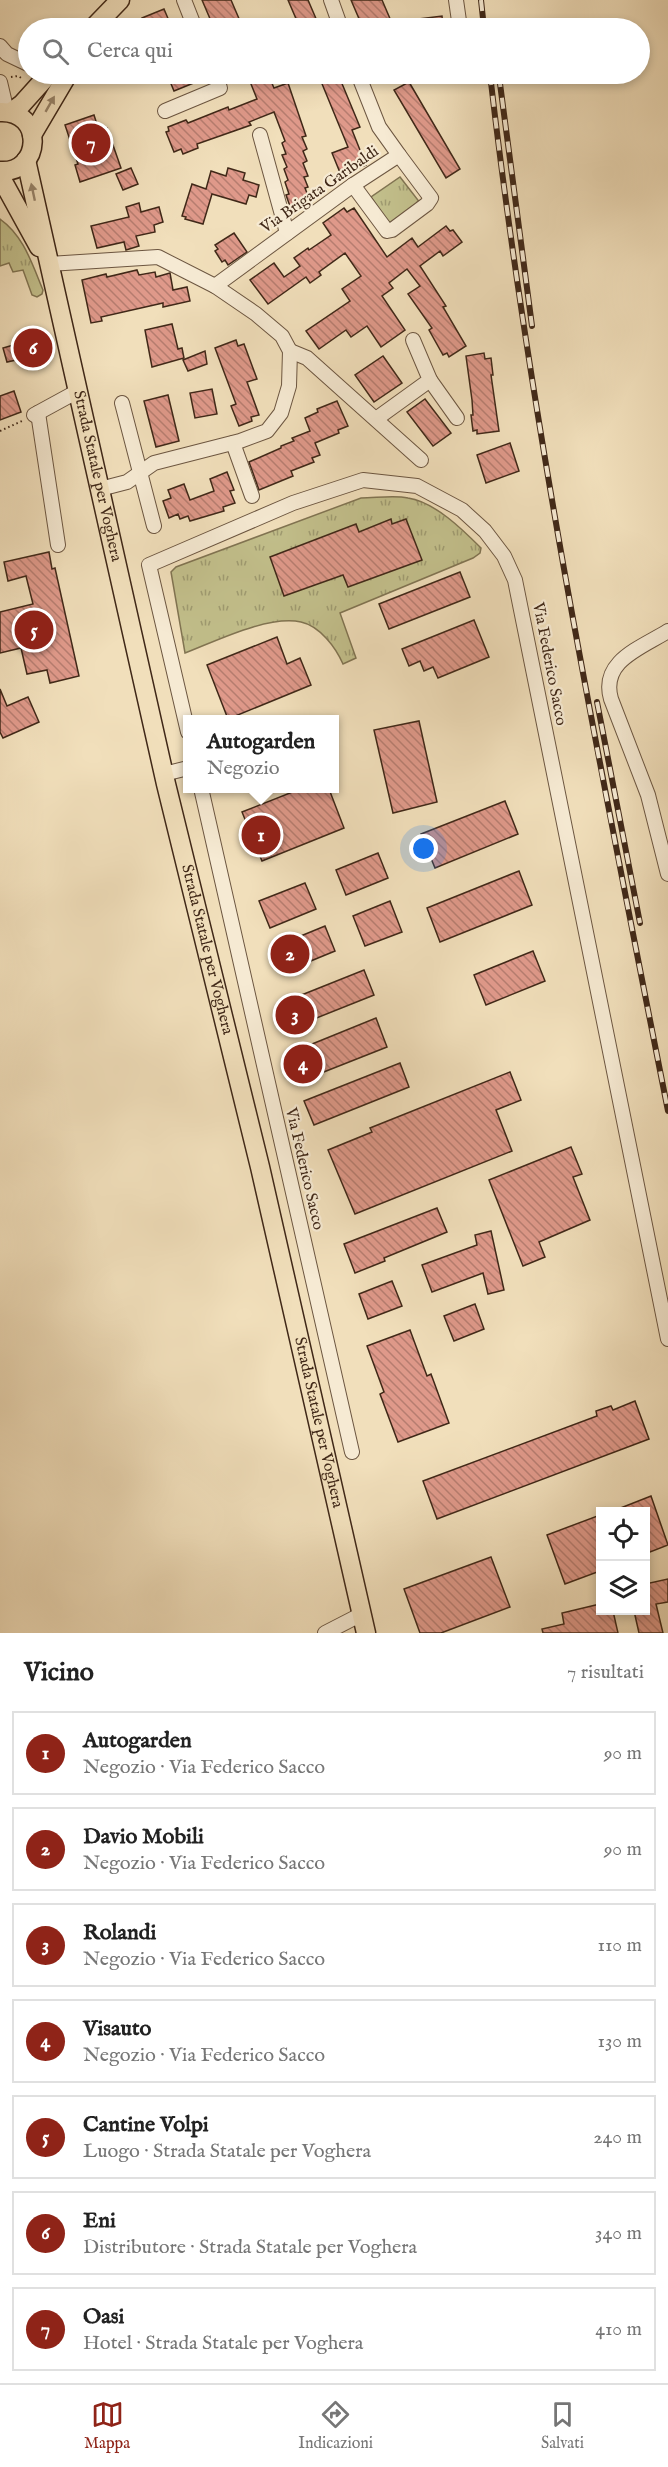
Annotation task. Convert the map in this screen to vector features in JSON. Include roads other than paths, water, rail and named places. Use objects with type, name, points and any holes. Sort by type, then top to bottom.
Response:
[{"type":"main road","points":[[103,18],[120,0]]},
{"type":"main road","points":[[6,112],[22,104],[40,84]]},
{"type":"main road","points":[[33,135],[62,84]]},
{"type":"main road","points":[[0,171],[12,170],[26,160],[33,144],[33,135],[25,120],[6,112]]},
{"type":"main road","name":"Strada Statale per Voghera","points":[[26,160],[164,774],[260,1167],[366,1633]]},
{"type":"main road","name":"Strada Statale per Voghera","points":[[0,176],[49,264]]},
{"type":"street","points":[[184,0],[191,18]]},
{"type":"street","points":[[331,0],[337,18]]},
{"type":"street","points":[[456,0],[459,18]]},
{"type":"street","points":[[0,46],[18,61]]},
{"type":"street","points":[[0,82],[6,112]]},
{"type":"street","points":[[165,111],[220,88],[218,84]]},
{"type":"street","name":"Via Brigata Garibaldi","points":[[215,286],[353,185],[399,155],[379,127],[362,84]]},
{"type":"street","points":[[260,135],[287,233]]},
{"type":"street","points":[[353,185],[387,231],[392,230],[427,204],[431,198],[399,155]]},
{"type":"street","points":[[49,264],[158,257],[215,286],[265,321],[282,336],[290,351],[289,386],[281,413],[267,431],[233,443],[154,463],[127,482],[100,489]]},
{"type":"street","points":[[413,340],[430,380],[457,418]]},
{"type":"street","points":[[290,351],[307,358],[421,460]]},
{"type":"street","points":[[376,419],[430,380]]},
{"type":"street","points":[[58,545],[36,414],[78,391]]},
{"type":"street","points":[[122,404],[154,526]]},
{"type":"street","points":[[233,443],[252,496]]},
{"type":"street","name":"Via Federico Sacco","points":[[184,715],[149,565],[293,503],[363,480],[417,486],[462,510],[485,531],[504,556],[515,580],[668,1339]]},
{"type":"street","points":[[668,631],[620,661],[610,674],[608,683],[611,699],[648,795],[668,873]]},
{"type":"street","points":[[164,774],[183,769]]},
{"type":"street","name":"Via Federico Sacco","points":[[202,793],[352,1452]]},
{"type":"street","points":[[302,1354],[328,1348]]},
{"type":"street","points":[[325,1633],[362,1614]]},
{"type":"railway","points":[[481,0],[483,18]]},
{"type":"railway","points":[[491,84],[506,204],[546,464],[592,723],[668,1111]]},
{"type":"railway","points":[[500,84],[532,326]]},
{"type":"railway","points":[[597,702],[640,923]]},
{"type":"place","name":"Oasi","points":[[91,143]]},
{"type":"place","name":"Eni","points":[[33,348]]},
{"type":"place","name":"Cantine Volpi","points":[[34,630]]},
{"type":"place","name":"Autogarden","points":[[261,835]]},
{"type":"place","name":"Davio Mobili","points":[[290,954]]},
{"type":"place","name":"Rolandi","points":[[295,1015]]},
{"type":"place","name":"Visauto","points":[[303,1064]]}]
